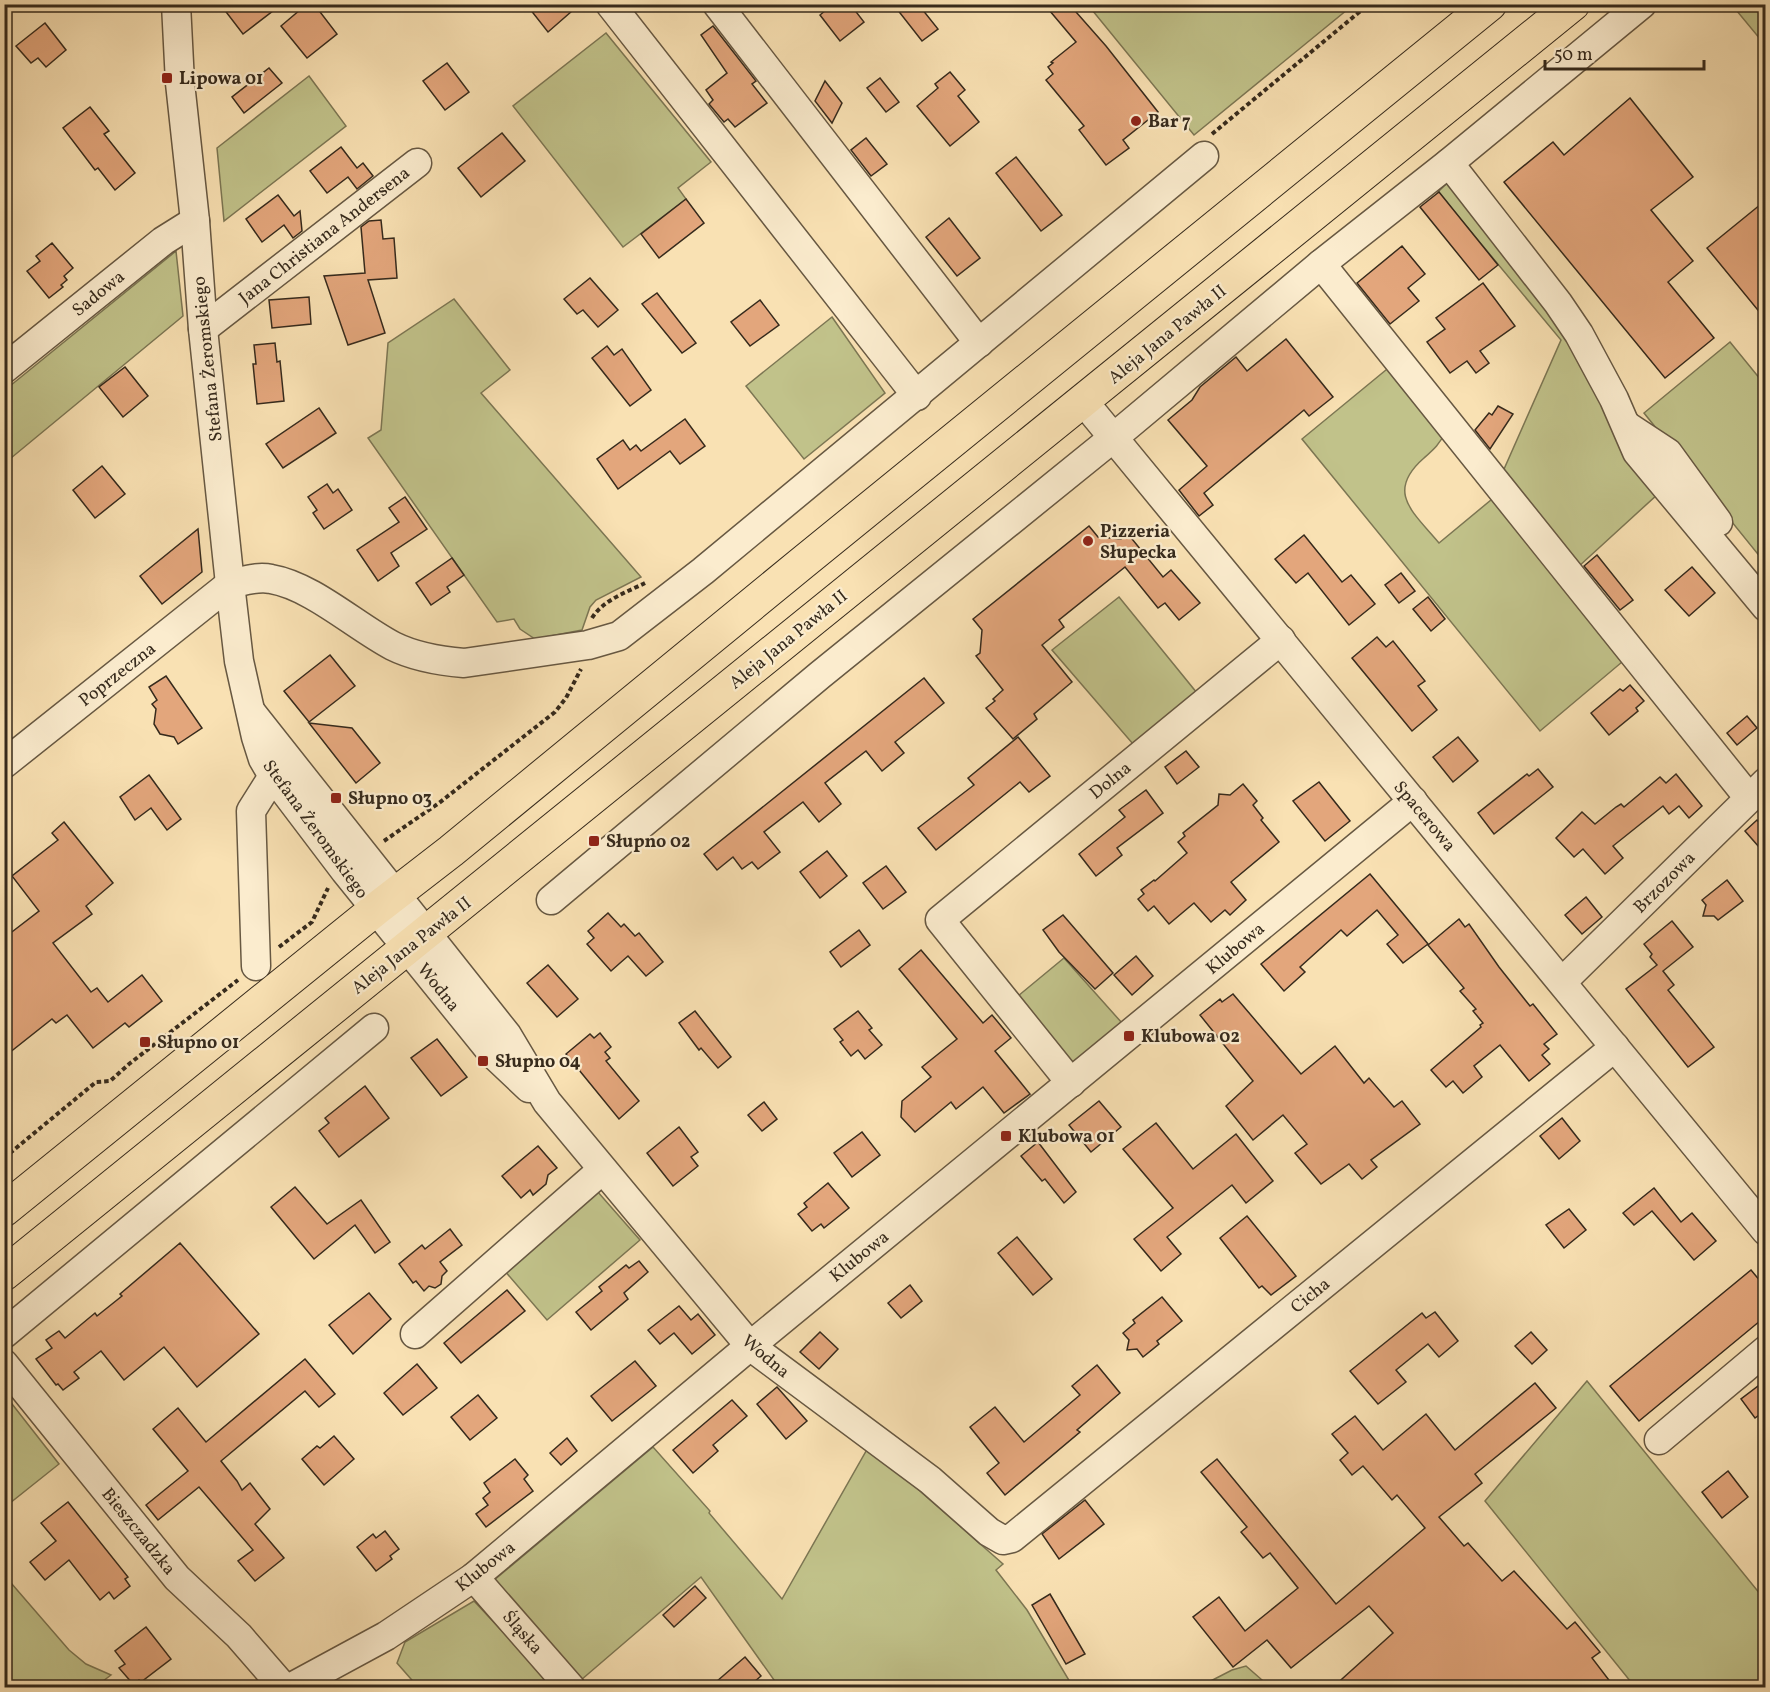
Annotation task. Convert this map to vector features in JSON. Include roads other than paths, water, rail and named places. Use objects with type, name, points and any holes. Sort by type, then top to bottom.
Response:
[{"type":"main road","points":[[4,1210],[458,846],[1490,4]]},
{"type":"main road","name":"Aleja Jana Pawła II","points":[[4,1274],[416,940],[483,889],[1573,4]]},
{"type":"street","name":"Stefana Żeromskiego","points":[[176,4],[180,83],[230,585],[239,661],[256,737],[263,759],[273,776],[386,902]]},
{"type":"street","points":[[610,4],[917,396]]},
{"type":"street","points":[[717,4],[979,343]]},
{"type":"street","points":[[551,900],[820,675],[1642,4]]},
{"type":"street","points":[[230,585],[254,578],[288,583],[302,589],[392,645],[411,654],[449,662],[464,663],[588,645],[619,636],[667,601],[917,396],[1204,156]]},
{"type":"street","name":"Jana Christiana Andersena","points":[[203,329],[417,163]]},
{"type":"street","points":[[1449,163],[1544,284],[1579,334],[1626,425],[1637,452],[1686,494],[1766,582]]},
{"type":"street","name":"Sadowa","points":[[4,369],[163,241],[195,221]]},
{"type":"street","points":[[1321,264],[1757,790]]},
{"type":"street","name":"Spacerowa","points":[[1084,402],[1766,1231]]},
{"type":"street","points":[[1686,494],[1766,607]]},
{"type":"street","name":"Poprzeczna","points":[[4,764],[230,585]]},
{"type":"street","name":"Dolna","points":[[1071,1083],[940,920],[1281,640]]},
{"type":"street","name":"Stefana Żeromskiego","points":[[251,712],[386,902]]},
{"type":"street","points":[[255,966],[251,811],[273,776]]},
{"type":"street","name":"Brzozowa","points":[[1562,982],[1757,790]]},
{"type":"street","name":"Klubowa","points":[[290,1688],[386,1636],[474,1577],[750,1346],[1413,801]]},
{"type":"street","name":"Wodna","points":[[386,902],[416,940],[492,1053],[519,1081],[547,1102],[750,1346],[930,1480],[989,1532],[1003,1539]]},
{"type":"street","points":[[4,1334],[374,1028]]},
{"type":"street","name":"Cicha","points":[[1003,1539],[1012,1538],[1615,1047]]},
{"type":"street","points":[[415,1334],[602,1170]]},
{"type":"street","points":[[1659,1440],[1766,1350]]},
{"type":"street","name":"Bieszczadzka","points":[[4,1364],[177,1578],[239,1636],[284,1688]]},
{"type":"street","name":"Śląska","points":[[474,1577],[571,1688]]},
{"type":"place","name":"Lipowa 01","points":[[167,78]]},
{"type":"place","name":"Bar 7","points":[[1136,121]]},
{"type":"place","name":"Pizzeria Słupecka","points":[[1088,541]]},
{"type":"place","name":"Słupno 03","points":[[336,798]]},
{"type":"place","name":"Słupno 02","points":[[594,841]]},
{"type":"place","name":"Klubowa 02","points":[[1129,1036]]},
{"type":"place","name":"Słupno 01","points":[[145,1042]]},
{"type":"place","name":"Słupno 04","points":[[483,1061]]},
{"type":"place","name":"Klubowa 01","points":[[1006,1136]]}]
